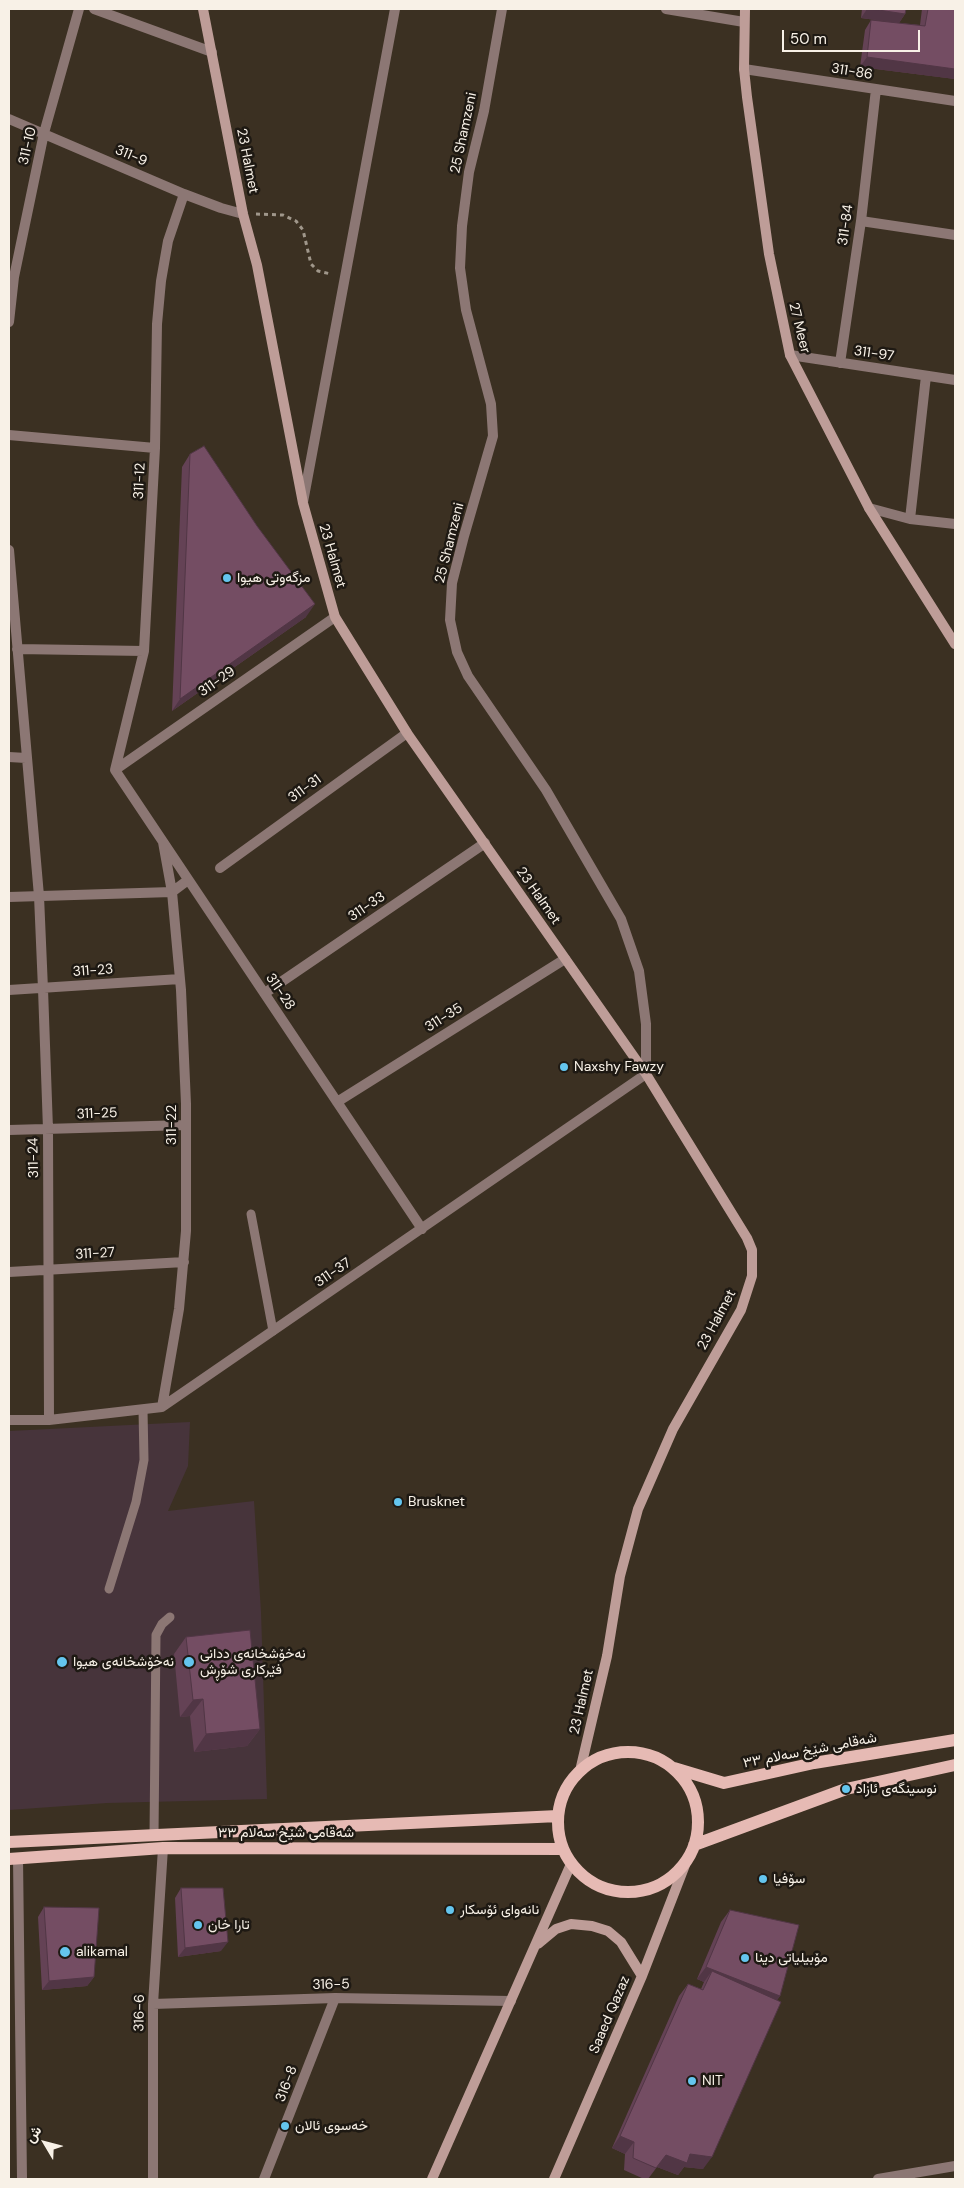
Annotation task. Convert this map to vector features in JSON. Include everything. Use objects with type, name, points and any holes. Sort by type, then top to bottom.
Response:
[{"type":"main road","name":"شەقامی شێخ سەلام ٣٣","points":[[673,1768],[684,1780],[693,1795],[698,1811],[698,1828],[694,1845],[687,1860],[676,1873],[662,1883],[647,1890],[613,1891],[597,1885],[583,1876],[571,1864],[563,1849],[558,1833],[558,1816],[569,1784],[580,1771],[601,1758],[626,1752],[651,1756],[673,1768],[724,1783],[814,1763],[955,1740]]},
{"type":"main road","points":[[694,1845],[846,1789],[955,1765]]},
{"type":"main road","name":"شەقامی شێخ سەلام ٣٣","points":[[9,1842],[558,1816]]},
{"type":"main road","name":"شەقامی شێخ سەلام ٣٣","points":[[13,1859],[163,1848],[563,1849]]},
{"type":"street","name":"311-10","points":[[9,322],[11,276],[44,133],[79,9]]},
{"type":"street","points":[[94,9],[212,52]]},
{"type":"street","name":"23 Halmet","points":[[203,9],[243,214],[257,265],[303,503],[335,617],[407,733],[646,1074],[747,1238],[752,1250],[752,1276],[740,1310],[673,1429],[638,1510],[620,1576],[607,1656],[580,1771]]},
{"type":"street","points":[[303,503],[396,9]]},
{"type":"street","name":"25 Shamzeni","points":[[502,9],[484,111],[469,172],[462,226],[460,268],[466,310],[491,404],[494,436],[454,574],[450,620],[457,652],[468,676],[546,790],[622,919],[639,971],[646,1024],[646,1074]]},
{"type":"street","points":[[666,9],[744,22]]},
{"type":"street","name":"27 Meer","points":[[744,9],[744,69],[769,254],[790,355],[869,508],[955,644]]},
{"type":"street","name":"311-86","points":[[744,69],[955,101]]},
{"type":"street","name":"311-84","points":[[840,363],[861,220],[876,89]]},
{"type":"street","name":"311-9","points":[[9,120],[44,133],[184,194],[243,214]]},
{"type":"street","name":"311-12","points":[[115,770],[144,651],[155,448],[157,324],[161,281],[168,241],[184,194]]},
{"type":"street","points":[[861,220],[955,234]]},
{"type":"street","name":"311-97","points":[[790,355],[955,380]]},
{"type":"street","points":[[910,519],[926,376]]},
{"type":"street","points":[[9,435],[155,448]]},
{"type":"street","points":[[869,508],[910,519],[955,524]]},
{"type":"street","points":[[9,550],[11,613],[17,649],[39,896]]},
{"type":"street","name":"311-29","points":[[115,770],[335,617]]},
{"type":"street","points":[[17,649],[144,651]]},
{"type":"street","name":"311-31","points":[[220,868],[407,733]]},
{"type":"street","points":[[9,757],[26,758]]},
{"type":"street","name":"311-28","points":[[115,770],[422,1229]]},
{"type":"street","name":"311-22","points":[[162,1407],[180,1309],[186,1231],[186,1125],[180,979],[172,892],[163,842]]},
{"type":"street","name":"311-33","points":[[265,993],[485,843]]},
{"type":"street","points":[[9,897],[172,892],[188,880]]},
{"type":"street","name":"311-24","points":[[39,896],[48,1129],[50,1270],[49,1420]]},
{"type":"street","name":"311-35","points":[[337,1102],[565,958]]},
{"type":"street","name":"311-23","points":[[9,990],[180,979]]},
{"type":"street","name":"311-37","points":[[9,1420],[49,1420],[162,1407],[646,1074]]},
{"type":"street","name":"311-25","points":[[9,1130],[186,1125]]},
{"type":"street","name":"311-27","points":[[9,1272],[184,1262]]},
{"type":"street","name":"316-6","points":[[153,2179],[153,2004],[163,1848]]},
{"type":"street","points":[[13,1859],[22,2179]]},
{"type":"street","name":"Saaed Qazaz","points":[[554,2179],[642,1976],[687,1860]]},
{"type":"street","points":[[432,2179],[571,1864]]},
{"type":"street","points":[[534,1948],[556,1929],[571,1924],[592,1926],[608,1931],[621,1942],[642,1976]]},
{"type":"street","name":"316-5","points":[[153,2004],[335,1998],[510,2001]]},
{"type":"street","name":"316-8","points":[[264,2179],[335,1998]]},
{"type":"street","points":[[878,2179],[950,2167],[947,2179]]},
{"type":"lane","points":[[251,1214],[273,1331]]},
{"type":"lane","points":[[109,1589],[136,1502],[144,1460],[142,1410]]},
{"type":"lane","points":[[154,1835],[156,1635],[162,1624],[170,1617]]},
{"type":"path","points":[[243,214],[291,217],[303,230],[311,264],[314,268],[322,272],[345,277]]},
{"type":"shaded area","points":[[190,1422],[188,1466],[168,1511],[254,1501],[261,1612],[267,1799],[107,1803],[9,1810],[9,1431]]},
{"type":"building","points":[[872,9],[906,9],[905,14]]},
{"type":"building","points":[[928,9],[955,9],[955,69],[867,57],[871,20],[925,26]]},
{"type":"building","name":"مزگەوتی هیوا","points":[[204,446],[257,526],[315,604],[180,699],[190,454]]},
{"type":"building","points":[[250,1630],[260,1729],[206,1734],[203,1699],[193,1700],[186,1637]]},
{"type":"building","name":"تارا خان","points":[[181,1888],[223,1888],[228,1942],[185,1948]]},
{"type":"building","name":"alikamal","points":[[44,1907],[99,1908],[94,1977],[49,1981]]},
{"type":"building","name":"مۆبیلیاتی دینا","points":[[730,1910],[799,1925],[780,1996],[706,1967]]},
{"type":"building","name":"NIT","points":[[712,1971],[781,2002],[712,2157],[690,2154],[687,2163],[666,2155],[656,2168],[633,2158],[634,2142],[620,2136],[688,1984],[703,1990]]},
{"type":"place","name":"مزگەوتی هیوا","points":[[227,578]]},
{"type":"place","name":"Naxshy Fawzy","points":[[564,1067]]},
{"type":"place","name":"Brusknet","points":[[398,1502]]},
{"type":"place","name":"نەخۆشخانەی هیوا","points":[[62,1662]]},
{"type":"place","name":"نەخۆشخانەی ددانی فێرکاری شۆڕش","points":[[189,1662]]},
{"type":"place","name":"نوسینگەی ئازاد","points":[[846,1789]]},
{"type":"place","name":"سۆفیا","points":[[763,1879]]},
{"type":"place","name":"نانەوای ئۆسکار","points":[[450,1910]]},
{"type":"place","name":"تارا خان","points":[[198,1925]]},
{"type":"place","name":"alikamal","points":[[65,1952]]},
{"type":"place","name":"مۆبیلیاتی دینا","points":[[745,1958]]},
{"type":"place","name":"NIT","points":[[692,2081]]},
{"type":"place","name":"خەسوی ئالان","points":[[285,2126]]}]
